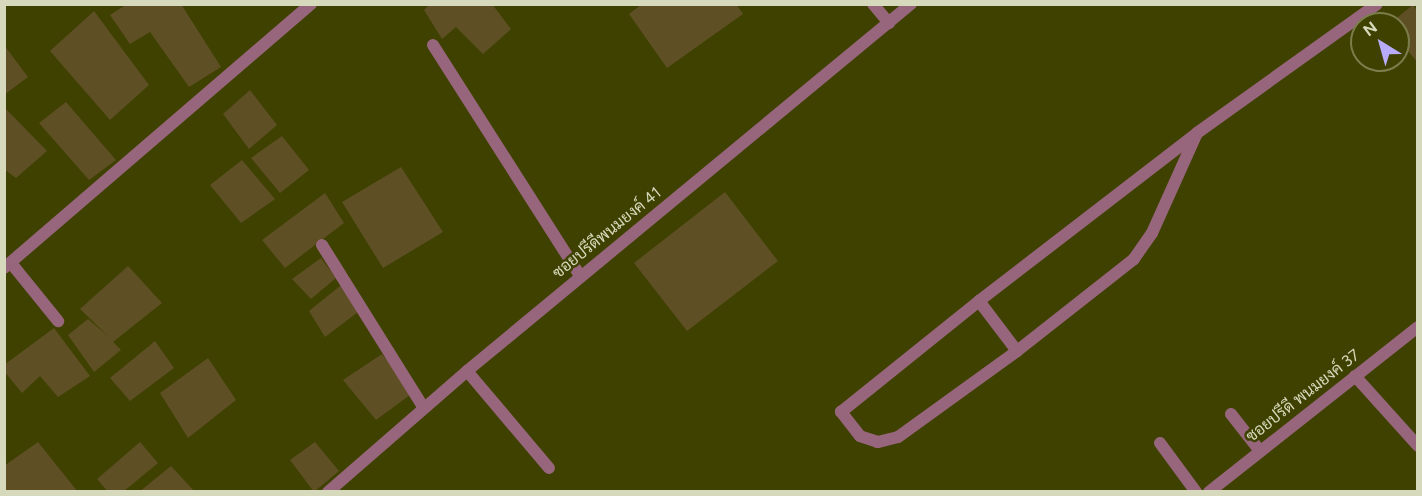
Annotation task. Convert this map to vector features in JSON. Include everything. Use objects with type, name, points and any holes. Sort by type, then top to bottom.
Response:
[{"type":"street","points":[[58,321],[8,265],[311,4]]},
{"type":"street","points":[[873,4],[889,23]]},
{"type":"street","name":"ซอยปรีดีพนมยงค์ 41","points":[[328,492],[580,276],[911,4]]},
{"type":"street","points":[[1197,133],[1143,249],[1017,351],[898,437],[878,442],[860,436],[841,412],[979,301],[1197,133],[1377,4]]},
{"type":"street","points":[[433,45],[580,276]]},
{"type":"street","points":[[322,245],[424,408]]},
{"type":"street","points":[[979,301],[1017,351]]},
{"type":"street","name":"ซอยปรีดี พนมยงค์ 37","points":[[1209,492],[1418,327]]},
{"type":"street","points":[[467,371],[549,468]]},
{"type":"street","points":[[1355,376],[1418,446]]},
{"type":"street","points":[[1231,414],[1260,451]]},
{"type":"street","points":[[1160,442],[1196,492]]},
{"type":"building","points":[[127,4],[181,4],[221,67],[189,87],[150,32],[130,44],[110,15]]},
{"type":"building","points":[[430,4],[492,4],[511,29],[483,54],[456,27],[442,39],[424,10]]},
{"type":"building","points":[[642,4],[736,4],[743,14],[667,68],[629,14]]},
{"type":"building","points":[[1413,5],[1418,11],[1418,63],[1410,53],[1410,12],[1404,12]]},
{"type":"building","points":[[94,11],[149,85],[110,120],[50,51]]},
{"type":"building","points":[[4,45],[28,77],[4,95]]},
{"type":"building","points":[[250,90],[277,125],[249,149],[223,114]]},
{"type":"building","points":[[66,102],[116,160],[89,180],[39,123]]},
{"type":"building","points":[[4,107],[47,151],[16,178],[4,169]]},
{"type":"building","points":[[282,136],[309,170],[280,193],[251,158]]},
{"type":"building","points":[[242,160],[275,199],[241,223],[210,185]]},
{"type":"building","points":[[401,167],[443,232],[383,268],[342,202]]},
{"type":"building","points":[[725,192],[778,261],[687,331],[634,263]]},
{"type":"building","points":[[325,193],[344,223],[285,268],[262,240]]},
{"type":"building","points":[[321,258],[336,278],[311,299],[292,279]]},
{"type":"building","points":[[128,266],[162,303],[113,342],[121,350],[94,372],[68,335],[88,319],[108,336],[80,309]]},
{"type":"building","points":[[345,282],[362,309],[325,337],[309,311]]},
{"type":"building","points":[[54,328],[90,376],[58,397],[40,376],[22,393],[4,371],[4,365]]},
{"type":"building","points":[[155,341],[174,368],[130,401],[110,378]]},
{"type":"building","points":[[382,354],[414,392],[376,420],[343,380]]},
{"type":"building","points":[[208,358],[236,400],[188,438],[160,393]]},
{"type":"building","points":[[38,442],[78,492],[4,492],[4,466]]},
{"type":"building","points":[[140,442],[158,463],[123,492],[108,492],[97,479]]},
{"type":"building","points":[[315,442],[339,471],[314,492],[290,460]]},
{"type":"building","points":[[171,466],[195,492],[139,492]]}]
